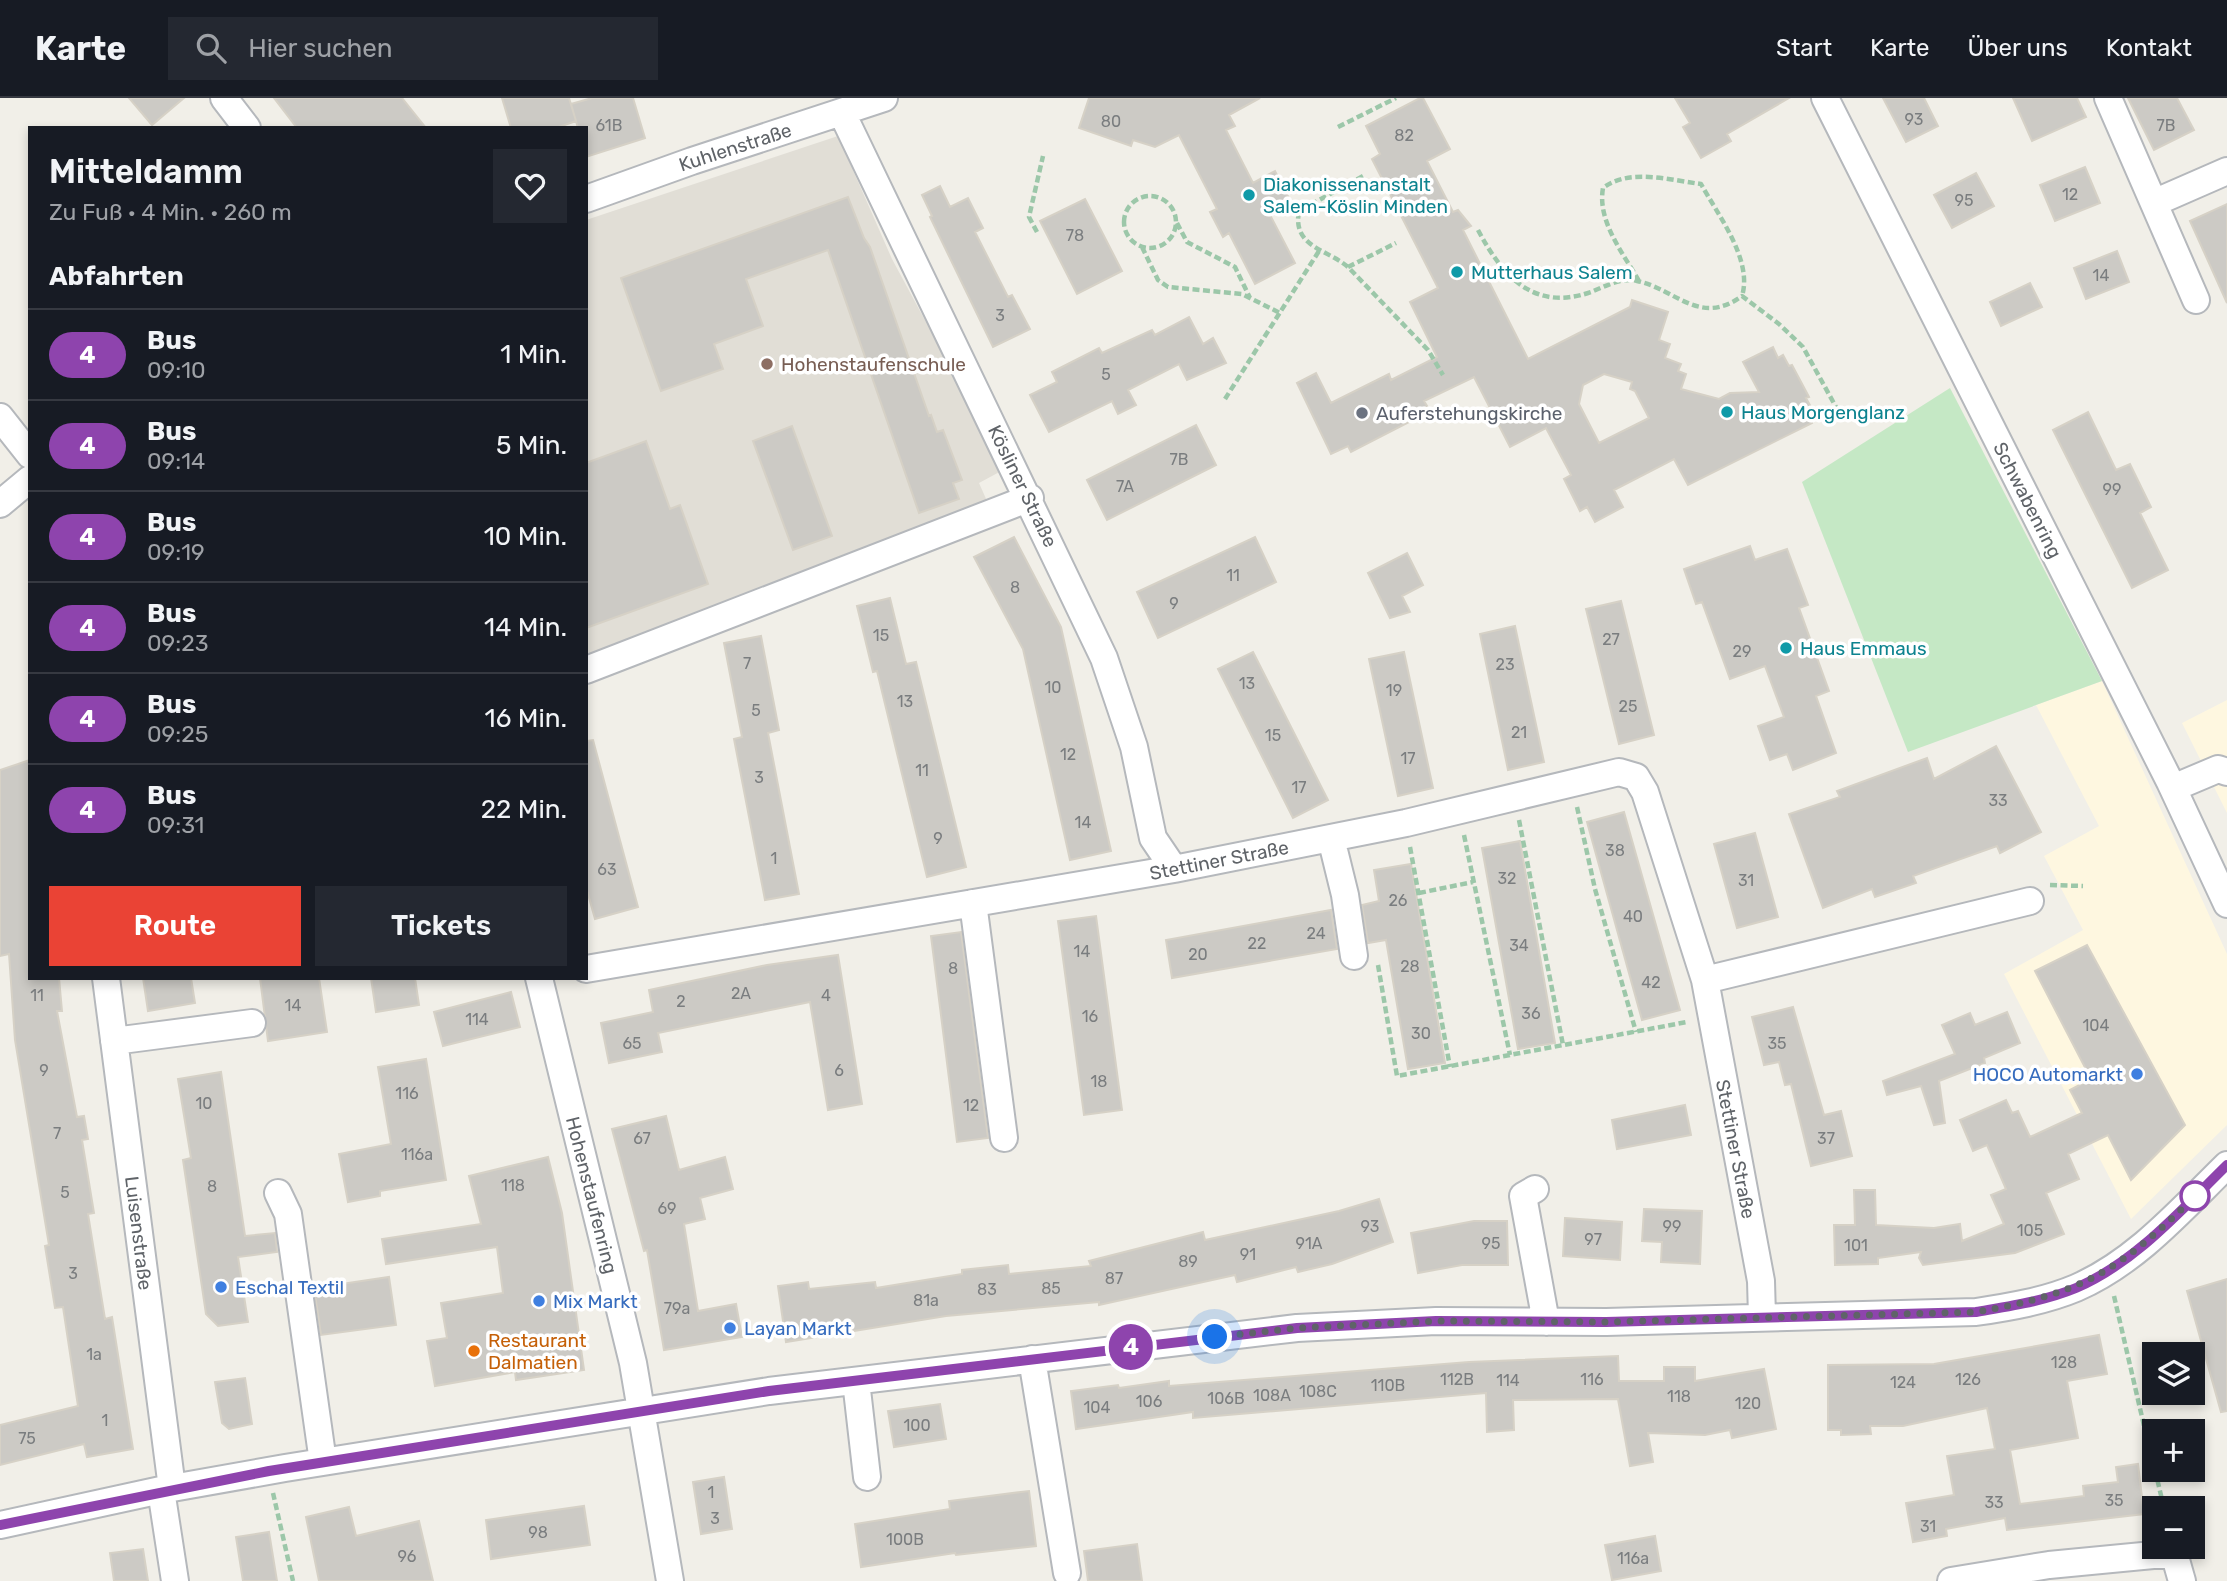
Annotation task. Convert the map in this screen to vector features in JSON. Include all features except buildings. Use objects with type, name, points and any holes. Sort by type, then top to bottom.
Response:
[{"type":"street","points":[[224,98],[245,126]]},
{"type":"street","name":"Kuhlenstraße","points":[[588,198],[884,98]]},
{"type":"street","name":"Schwabenring","points":[[1825,98],[2173,788],[2227,904]]},
{"type":"street","points":[[2108,98],[2156,202],[2196,300]]},
{"type":"street","name":"Kösliner Straße","points":[[842,113],[1030,498],[1104,658],[1134,747],[1153,838],[1174,869]]},
{"type":"street","points":[[2156,202],[2227,171]]},
{"type":"street","points":[[0,416],[28,452]]},
{"type":"street","points":[[0,504],[28,481]]},
{"type":"street","points":[[588,669],[1030,498]]},
{"type":"street","points":[[2173,788],[2218,769],[2227,772]]},
{"type":"street","name":"Stettiner Straße","points":[[588,969],[1174,869],[1406,823],[1619,772],[1636,777],[1645,792],[1705,980],[1761,1281],[1762,1317]]},
{"type":"street","points":[[1331,838],[1345,895],[1365,955]]},
{"type":"street","points":[[1705,980],[2030,901]]},
{"type":"street","points":[[973,904],[1004,1138]]},
{"type":"street","name":"Luisenstraße","points":[[106,980],[167,1489],[175,1581]]},
{"type":"street","name":"Hohenstaufenring","points":[[539,980],[642,1412],[670,1581]]},
{"type":"street","points":[[114,1041],[252,1023]]},
{"type":"street","points":[[0,1525],[167,1489],[269,1471],[642,1412],[856,1381],[1297,1328],[1436,1321],[1976,1312],[2027,1304],[2075,1288],[2108,1272],[2155,1235],[2227,1165]]},
{"type":"street","points":[[1535,1189],[1523,1196],[1546,1321]]},
{"type":"street","points":[[278,1194],[288,1214],[323,1462]]},
{"type":"street","points":[[1032,1359],[1067,1573]]},
{"type":"street","points":[[856,1381],[867,1477]]},
{"type":"street","points":[[1951,1581],[2049,1565],[2174,1553],[2182,1581]]},
{"type":"path","points":[[1338,128],[1396,98]]},
{"type":"path","points":[[1037,232],[1029,217],[1043,156]]},
{"type":"path","points":[[1363,176],[1299,211],[1300,234],[1312,248],[1336,257],[1348,267],[1428,350],[1443,375]]},
{"type":"path","points":[[1639,281],[1605,221],[1600,203],[1603,188],[1614,180],[1637,177],[1701,184],[1735,247],[1743,272],[1742,296]]},
{"type":"path","points":[[1250,298],[1236,267],[1187,242],[1171,206],[1158,197],[1141,197],[1128,207],[1124,223],[1129,238],[1142,247],[1158,280],[1168,287],[1242,295],[1280,313]]},
{"type":"path","points":[[1142,247],[1158,247],[1165,242],[1171,237],[1176,222]]},
{"type":"path","points":[[1478,230],[1492,257],[1509,277],[1531,292],[1556,299],[1572,299],[1624,280],[1639,281],[1696,307],[1726,304],[1742,296]]},
{"type":"path","points":[[1348,267],[1396,243]]},
{"type":"path","points":[[1225,400],[1319,251]]},
{"type":"path","points":[[1742,296],[1779,324],[1802,347],[1842,418]]},
{"type":"path","points":[[1572,783],[1594,889],[1636,1032]]},
{"type":"path","points":[[1514,797],[1563,1045]]},
{"type":"path","points":[[1459,810],[1510,1055]]},
{"type":"path","points":[[1406,823],[1450,1066]]},
{"type":"path","points":[[1419,893],[1473,882]]},
{"type":"path","points":[[2051,884],[2083,886]]},
{"type":"path","points":[[1365,955],[1397,1076],[1712,1018]]},
{"type":"path","points":[[2108,1272],[2142,1419]]},
{"type":"path","points":[[269,1471],[293,1581]]},
{"type":"shaded area","name":"Hohenstaufenschule","points":[[838,136],[892,259],[1005,469],[979,483],[991,510],[588,665],[588,219]]},
{"type":"shaded area","points":[[2102,681],[2227,954],[2227,1125],[2131,1219],[2004,974],[2083,930],[2044,856],[2099,826],[2036,705]]},
{"type":"shaded area","points":[[2227,700],[2227,813],[2182,723]]},
{"type":"green space","points":[[1950,388],[2102,681],[1908,752],[1802,482]]},
{"type":"bus line","name":"4","points":[[0,1525],[161,1490],[269,1471],[769,1391],[1297,1328],[1436,1321],[1606,1322],[1976,1312],[2027,1304],[2075,1288],[2108,1272],[2155,1235],[2227,1165]]},
{"type":"place","name":"Diakonissenanstalt Salem-Köslin Minden","points":[[1249,195]]},
{"type":"place","name":"Mutterhaus Salem","points":[[1457,272]]},
{"type":"place","name":"Hohenstaufenschule","points":[[767,364]]},
{"type":"place","name":"Haus Morgenglanz","points":[[1727,412]]},
{"type":"place","name":"Auferstehungskirche","points":[[1362,413]]},
{"type":"place","name":"Haus Emmaus","points":[[1786,648]]},
{"type":"place","name":"HOCO Automarkt","points":[[2137,1074]]},
{"type":"place","name":"Eschal Textil","points":[[221,1287]]},
{"type":"place","name":"Mix Markt","points":[[539,1301]]},
{"type":"place","name":"Layan Markt","points":[[730,1328]]},
{"type":"place","name":"Restaurant Dalmatien","points":[[474,1351]]},
{"type":"route","points":[[1215,1337],[1297,1328],[1436,1321],[1606,1322],[1976,1312],[2027,1304],[2075,1288],[2108,1272],[2155,1235],[2195,1196]]}]
